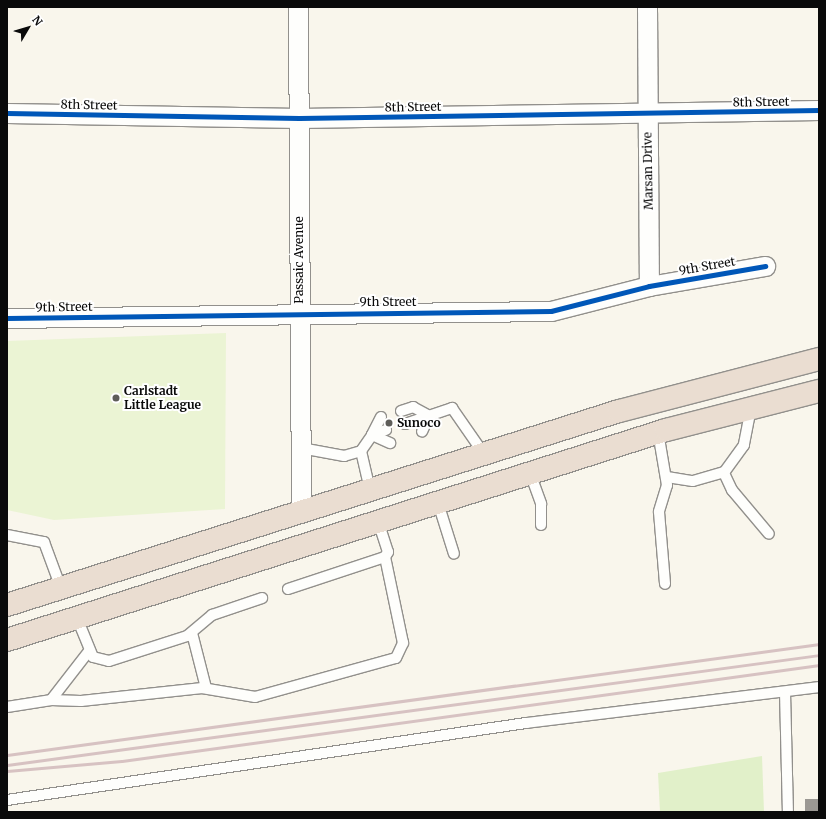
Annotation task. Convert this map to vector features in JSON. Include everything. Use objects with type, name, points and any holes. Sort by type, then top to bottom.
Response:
[{"type":"highway","points":[[7,605],[618,411],[819,359]]},
{"type":"highway","points":[[7,640],[658,432],[819,391]]},
{"type":"street","name":"Passaic Avenue","points":[[298,7],[301,512]]},
{"type":"street","name":"Marsan Drive","points":[[647,7],[649,286]]},
{"type":"street","name":"8th Street","points":[[7,113],[299,118],[648,115],[819,110]]},
{"type":"street","name":"9th Street","points":[[7,318],[299,313],[551,311],[649,286],[764,266]]},
{"type":"lane","points":[[401,411],[413,407],[429,416]]},
{"type":"lane","points":[[405,424],[452,408],[484,454]]},
{"type":"lane","points":[[666,477],[693,480],[724,472],[744,446],[751,408]]},
{"type":"lane","points":[[422,432],[429,416]]},
{"type":"lane","points":[[300,448],[344,456],[361,451],[372,435],[381,417]]},
{"type":"lane","points":[[372,435],[386,430]]},
{"type":"lane","points":[[658,432],[666,477],[658,524],[665,584]]},
{"type":"lane","points":[[372,435],[390,443]]},
{"type":"lane","points":[[361,451],[370,490]]},
{"type":"lane","points":[[724,472],[732,490],[769,534]]},
{"type":"lane","points":[[530,473],[541,504],[541,525]]},
{"type":"lane","points":[[438,503],[454,554]]},
{"type":"lane","points":[[288,589],[385,557],[388,552],[378,522]]},
{"type":"lane","points":[[7,535],[44,542],[61,588]]},
{"type":"lane","points":[[7,707],[51,700],[81,701],[206,688],[255,697],[396,658],[404,643],[385,557]]},
{"type":"lane","points":[[77,618],[89,651],[99,660],[120,660],[192,634],[212,615],[262,598]]},
{"type":"lane","points":[[192,634],[206,688]]},
{"type":"lane","points":[[51,700],[89,651]]},
{"type":"lane","points":[[7,800],[526,724],[819,687]]},
{"type":"lane","points":[[785,692],[788,812]]},
{"type":"green space","name":"Carlstadt Little League","points":[[226,333],[225,509],[54,520],[7,510],[7,341]]},
{"type":"green space","points":[[762,756],[764,812],[660,812],[658,773]]},
{"type":"building","points":[[805,799],[819,799],[819,812],[805,812]]},
{"type":"railway","points":[[7,755],[819,644]]},
{"type":"railway","points":[[7,765],[819,655]]},
{"type":"railway","points":[[7,771],[122,761],[819,665]]},
{"type":"cycle path","points":[[7,113],[299,118],[819,110]]},
{"type":"cycle path","points":[[7,318],[551,311],[649,286],[765,266]]},
{"type":"place","name":"Carlstadt Little League","points":[[116,398]]},
{"type":"place","name":"Sunoco","points":[[389,423]]}]
